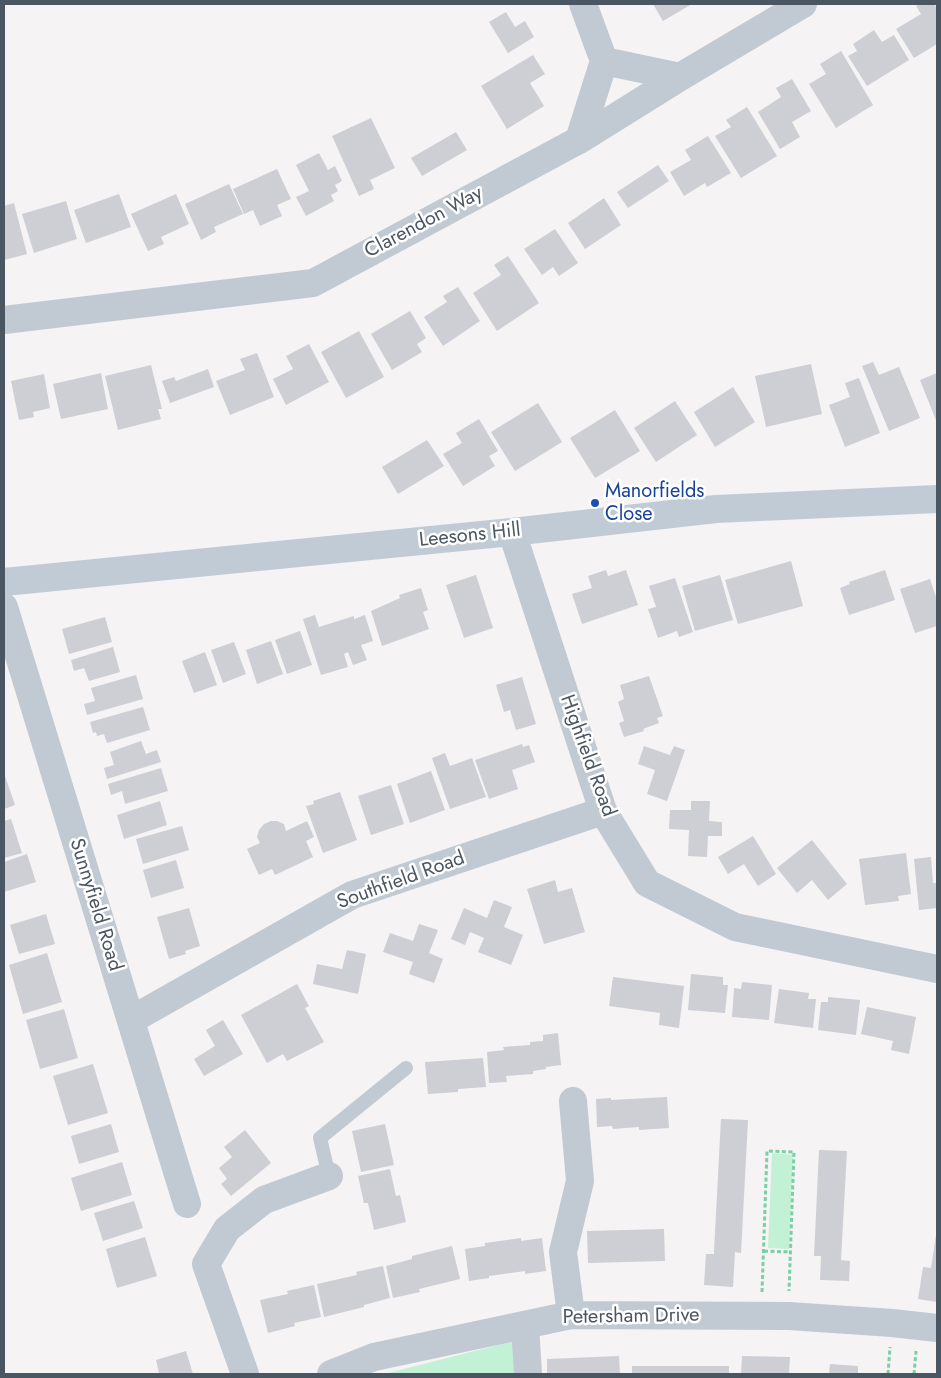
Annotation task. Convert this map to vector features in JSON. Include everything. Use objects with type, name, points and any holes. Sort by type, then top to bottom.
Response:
[{"type":"street","points":[[579,140],[604,61],[583,4]]},
{"type":"street","name":"Clarendon Way","points":[[4,320],[313,283],[579,140],[803,4]]},
{"type":"street","points":[[604,61],[680,77]]},
{"type":"street","name":"Leesons Hill","points":[[4,582],[512,532],[716,509],[937,499]]},
{"type":"street","name":"Highfield Road","points":[[512,532],[603,812],[647,883],[735,926],[937,969]]},
{"type":"street","name":"Sunnyfield Road","points":[[4,607],[187,1204]]},
{"type":"street","name":"Southfield Road","points":[[131,1020],[352,895],[603,812]]},
{"type":"street","points":[[571,1315],[563,1252],[580,1181],[573,1100]]},
{"type":"street","points":[[245,1374],[206,1264],[227,1229],[264,1200],[329,1176]]},
{"type":"street","name":"Petersham Drive","points":[[331,1374],[374,1357],[571,1315],[789,1316],[937,1328]]},
{"type":"street","points":[[525,1325],[528,1374]]},
{"type":"lane","points":[[329,1176],[320,1138],[406,1068]]},
{"type":"path","points":[[761,1316],[767,1151],[794,1152],[789,1316]]},
{"type":"path","points":[[764,1250],[791,1252]]},
{"type":"green space","points":[[772,1153],[793,1155],[789,1249],[768,1248]]},
{"type":"green space","points":[[518,1340],[520,1374],[384,1374]]},
{"type":"building","points":[[653,4],[692,4],[663,21]]},
{"type":"building","points":[[920,4],[934,4],[937,8],[937,44],[914,58],[896,29],[921,14],[916,6]]},
{"type":"building","points":[[506,12],[515,27],[525,21],[534,37],[508,53],[489,22]]},
{"type":"building","points":[[874,30],[882,42],[894,35],[909,60],[867,86],[848,56],[857,51],[853,44]]},
{"type":"building","points":[[841,51],[873,105],[836,128],[809,84],[826,74],[820,64]]},
{"type":"building","points":[[533,55],[545,74],[530,83],[544,106],[507,129],[481,86]]},
{"type":"building","points":[[792,79],[811,111],[792,122],[800,137],[780,149],[758,112],[781,97],[776,88]]},
{"type":"building","points":[[747,107],[777,156],[741,178],[715,136],[731,127],[726,120]]},
{"type":"building","points":[[371,118],[395,168],[370,180],[374,189],[359,196],[332,136]]},
{"type":"building","points":[[456,132],[467,150],[422,176],[411,158]]},
{"type":"building","points":[[708,136],[731,173],[707,187],[705,183],[684,196],[670,172],[691,160],[685,150]]},
{"type":"building","points":[[319,153],[328,170],[335,166],[342,181],[335,185],[338,191],[331,195],[334,201],[306,216],[296,197],[309,191],[296,165]]},
{"type":"building","points":[[658,165],[669,181],[628,208],[617,192]]},
{"type":"building","points":[[277,169],[291,199],[277,205],[282,216],[260,226],[253,210],[244,214],[233,189]]},
{"type":"building","points":[[229,184],[243,214],[214,227],[216,232],[201,240],[185,204]]},
{"type":"building","points":[[119,194],[131,227],[86,243],[74,210]]},
{"type":"building","points":[[176,194],[189,224],[161,237],[164,244],[148,251],[131,214]]},
{"type":"building","points":[[604,198],[621,225],[585,249],[568,223]]},
{"type":"building","points":[[66,201],[77,239],[34,253],[22,214]]},
{"type":"building","points":[[14,203],[27,254],[4,260],[4,206]]},
{"type":"building","points":[[555,229],[578,263],[559,276],[553,267],[542,275],[524,249]]},
{"type":"building","points":[[508,256],[539,303],[497,331],[473,293],[501,275],[494,265]]},
{"type":"building","points":[[458,287],[480,321],[443,346],[424,317],[447,302],[443,296]]},
{"type":"building","points":[[410,311],[426,338],[417,344],[422,352],[392,370],[371,334]]},
{"type":"building","points":[[359,331],[384,377],[346,398],[321,352]]},
{"type":"building","points":[[309,344],[329,382],[286,405],[273,379],[293,369],[286,356]]},
{"type":"building","points":[[257,353],[274,397],[230,415],[216,381],[245,370],[240,359]]},
{"type":"building","points":[[873,362],[879,375],[899,367],[920,418],[889,431],[862,366]]},
{"type":"building","points":[[811,364],[822,414],[766,427],[755,376]]},
{"type":"building","points":[[151,365],[162,409],[158,409],[161,419],[118,430],[105,376]]},
{"type":"building","points":[[208,369],[214,387],[170,403],[162,381],[174,377],[176,381]]},
{"type":"building","points":[[101,373],[108,409],[61,419],[53,384]]},
{"type":"building","points":[[937,373],[937,423],[920,380]]},
{"type":"building","points":[[44,374],[50,408],[33,412],[34,417],[19,420],[11,381]]},
{"type":"building","points":[[859,378],[880,433],[845,447],[829,405],[850,397],[845,383]]},
{"type":"building","points":[[733,387],[755,422],[715,447],[694,412]]},
{"type":"building","points":[[675,401],[697,435],[656,462],[634,428]]},
{"type":"building","points":[[538,403],[562,442],[515,471],[491,432]]},
{"type":"building","points":[[615,410],[640,451],[595,478],[570,438]]},
{"type":"building","points":[[479,419],[498,451],[489,456],[495,466],[463,486],[443,454],[462,443],[456,433]]},
{"type":"building","points":[[427,440],[444,466],[398,494],[382,467]]},
{"type":"building","points":[[791,561],[803,606],[738,624],[725,580]]},
{"type":"building","points":[[606,570],[608,576],[626,570],[638,605],[582,624],[572,594],[592,588],[588,576]]},
{"type":"building","points":[[885,570],[895,600],[849,615],[840,588],[850,584],[849,582]]},
{"type":"building","points":[[476,575],[493,628],[464,638],[446,585]]},
{"type":"building","points":[[720,575],[733,620],[695,631],[682,586]]},
{"type":"building","points":[[675,578],[693,632],[679,637],[677,631],[658,638],[648,609],[656,607],[649,586]]},
{"type":"building","points":[[930,579],[937,600],[937,626],[915,633],[900,589]]},
{"type":"building","points":[[421,588],[428,610],[423,612],[429,629],[382,646],[371,611],[400,598],[399,595]]},
{"type":"building","points":[[315,615],[319,627],[354,616],[354,619],[365,615],[373,641],[361,645],[367,660],[353,665],[348,652],[344,654],[348,667],[321,675],[303,619]]},
{"type":"building","points":[[105,617],[112,642],[69,654],[62,629]]},
{"type":"building","points":[[300,631],[312,665],[287,674],[275,640]]},
{"type":"building","points":[[271,641],[283,674],[257,684],[246,650]]},
{"type":"building","points":[[234,642],[246,674],[223,683],[211,650]]},
{"type":"building","points":[[113,647],[120,672],[89,681],[84,668],[74,671],[71,660]]},
{"type":"building","points":[[205,652],[217,685],[194,693],[182,661]]},
{"type":"building","points":[[136,675],[143,699],[87,715],[84,704],[95,701],[91,688]]},
{"type":"building","points":[[649,676],[663,716],[657,718],[659,723],[643,729],[644,731],[624,737],[619,723],[624,721],[618,702],[624,699],[620,685]]},
{"type":"building","points":[[522,677],[536,724],[516,730],[510,710],[504,712],[496,685]]},
{"type":"building","points":[[143,707],[150,730],[107,743],[104,734],[97,736],[96,732],[93,733],[90,722]]},
{"type":"building","points":[[141,741],[146,754],[157,750],[161,762],[107,779],[104,768],[114,765],[110,752]]},
{"type":"building","points":[[522,744],[523,747],[529,745],[535,762],[512,770],[518,789],[489,799],[475,760]]},
{"type":"building","points":[[644,746],[670,755],[674,746],[685,750],[667,801],[647,794],[655,770],[638,764]]},
{"type":"building","points":[[445,753],[450,766],[472,758],[486,797],[450,809],[432,758]]},
{"type":"building","points":[[161,768],[168,791],[125,804],[122,791],[111,795],[108,784]]},
{"type":"building","points":[[431,771],[445,810],[410,823],[397,784]]},
{"type":"building","points":[[4,773],[15,805],[4,809]]},
{"type":"building","points":[[391,785],[404,824],[371,835],[358,796]]},
{"type":"building","points":[[340,792],[357,840],[323,853],[306,806],[314,804],[313,801]]},
{"type":"building","points":[[160,801],[167,825],[124,839],[117,815]]},
{"type":"building","points":[[691,801],[710,801],[709,821],[722,822],[722,836],[708,836],[707,857],[688,856],[689,830],[669,829],[670,810],[691,810]]},
{"type":"building","points":[[11,819],[22,853],[4,858],[4,821]]},
{"type":"building","points":[[271,821],[284,824],[286,831],[307,821],[314,837],[306,841],[313,857],[275,875],[272,869],[259,875],[247,849],[260,843],[257,837],[259,830],[264,824]]},
{"type":"building","points":[[182,826],[189,850],[143,864],[136,839]]},
{"type":"building","points":[[753,836],[776,874],[758,886],[744,864],[728,874],[718,857]]},
{"type":"building","points":[[812,840],[847,884],[828,900],[812,880],[797,893],[777,868]]},
{"type":"building","points":[[906,853],[911,894],[898,896],[899,901],[865,905],[859,859]]},
{"type":"building","points":[[27,854],[36,882],[4,892],[4,862]]},
{"type":"building","points":[[931,857],[933,883],[937,883],[937,908],[919,910],[914,859]]},
{"type":"building","points":[[176,860],[184,888],[151,898],[143,870]]},
{"type":"building","points":[[555,880],[558,892],[572,888],[585,932],[544,944],[527,889]]},
{"type":"building","points":[[494,900],[512,907],[504,927],[523,935],[511,965],[478,952],[484,938],[470,932],[465,945],[451,939],[464,908],[487,918]]},
{"type":"building","points":[[189,908],[200,946],[185,951],[186,954],[169,959],[157,917]]},
{"type":"building","points":[[46,914],[55,944],[19,954],[10,925]]},
{"type":"building","points":[[419,924],[438,930],[429,953],[443,959],[434,983],[409,974],[413,962],[383,952],[390,933],[413,941]]},
{"type":"building","points":[[347,950],[366,954],[358,994],[313,984],[317,964],[342,969]]},
{"type":"building","points":[[47,953],[62,1002],[23,1014],[9,965]]},
{"type":"building","points":[[691,974],[723,977],[723,985],[728,985],[725,1013],[688,1010]]},
{"type":"building","points":[[613,977],[684,986],[679,1028],[659,1025],[660,1013],[609,1006]]},
{"type":"building","points":[[742,982],[772,985],[769,1020],[732,1017],[734,988],[741,989]]},
{"type":"building","points":[[297,984],[309,1006],[305,1008],[324,1042],[287,1061],[283,1054],[267,1063],[241,1015]]},
{"type":"building","points":[[779,989],[809,993],[808,999],[816,999],[813,1028],[774,1023]]},
{"type":"building","points":[[828,997],[860,1000],[856,1035],[818,1030],[821,1002],[828,1002]]},
{"type":"building","points":[[867,1007],[916,1017],[909,1054],[891,1050],[893,1041],[861,1034]]},
{"type":"building","points":[[64,1009],[78,1058],[40,1069],[26,1020]]},
{"type":"building","points":[[223,1020],[243,1054],[204,1076],[194,1059],[215,1046],[206,1030]]},
{"type":"building","points":[[558,1033],[561,1065],[533,1071],[533,1074],[506,1076],[507,1082],[489,1083],[487,1052],[504,1050],[503,1047],[530,1045],[530,1042],[543,1041],[543,1035]]},
{"type":"building","points":[[483,1058],[486,1087],[458,1089],[458,1092],[428,1094],[425,1062]]},
{"type":"building","points":[[93,1064],[108,1113],[68,1125],[53,1076]]},
{"type":"building","points":[[667,1097],[669,1128],[639,1130],[639,1127],[613,1129],[612,1126],[597,1127],[596,1099]]},
{"type":"building","points":[[721,1119],[748,1120],[741,1253],[735,1252],[733,1287],[704,1285],[706,1254],[714,1254]]},
{"type":"building","points":[[111,1124],[119,1152],[79,1164],[71,1136]]},
{"type":"building","points":[[385,1124],[394,1165],[361,1172],[352,1131]]},
{"type":"building","points":[[245,1130],[271,1163],[231,1196],[221,1184],[227,1179],[219,1168],[232,1157],[224,1147]]},
{"type":"building","points":[[819,1150],[847,1151],[841,1260],[850,1261],[849,1281],[820,1280],[821,1256],[814,1256]]},
{"type":"building","points":[[122,1162],[132,1195],[81,1211],[71,1178]]},
{"type":"building","points":[[390,1169],[396,1196],[400,1195],[406,1222],[374,1230],[368,1203],[364,1203],[358,1176]]},
{"type":"building","points":[[134,1201],[143,1228],[103,1241],[94,1213]]},
{"type":"building","points":[[664,1229],[665,1261],[588,1263],[587,1231]]},
{"type":"building","points":[[936,1235],[937,1302],[918,1299],[923,1267],[931,1268]]},
{"type":"building","points":[[145,1237],[157,1276],[117,1288],[106,1249]]},
{"type":"building","points":[[521,1238],[521,1241],[542,1238],[546,1271],[525,1274],[525,1271],[469,1281],[465,1249],[485,1246],[485,1243]]},
{"type":"building","points":[[452,1246],[460,1279],[419,1289],[420,1292],[393,1298],[386,1266],[412,1259],[412,1256]]},
{"type":"building","points":[[383,1266],[390,1298],[324,1317],[317,1284],[357,1275],[356,1272]]},
{"type":"building","points":[[314,1285],[321,1317],[294,1323],[295,1326],[268,1333],[260,1300],[288,1294],[287,1291]]},
{"type":"building","points":[[186,1351],[193,1374],[156,1374],[159,1373],[156,1360]]},
{"type":"building","points":[[619,1356],[620,1374],[547,1374],[547,1359]]},
{"type":"building","points":[[742,1356],[790,1357],[789,1374],[741,1374]]},
{"type":"building","points":[[830,1364],[858,1366],[858,1374],[829,1374]]},
{"type":"building","points":[[632,1366],[729,1366],[729,1374],[632,1374]]},
{"type":"place","name":"Manorfields Close","points":[[595,503]]}]
